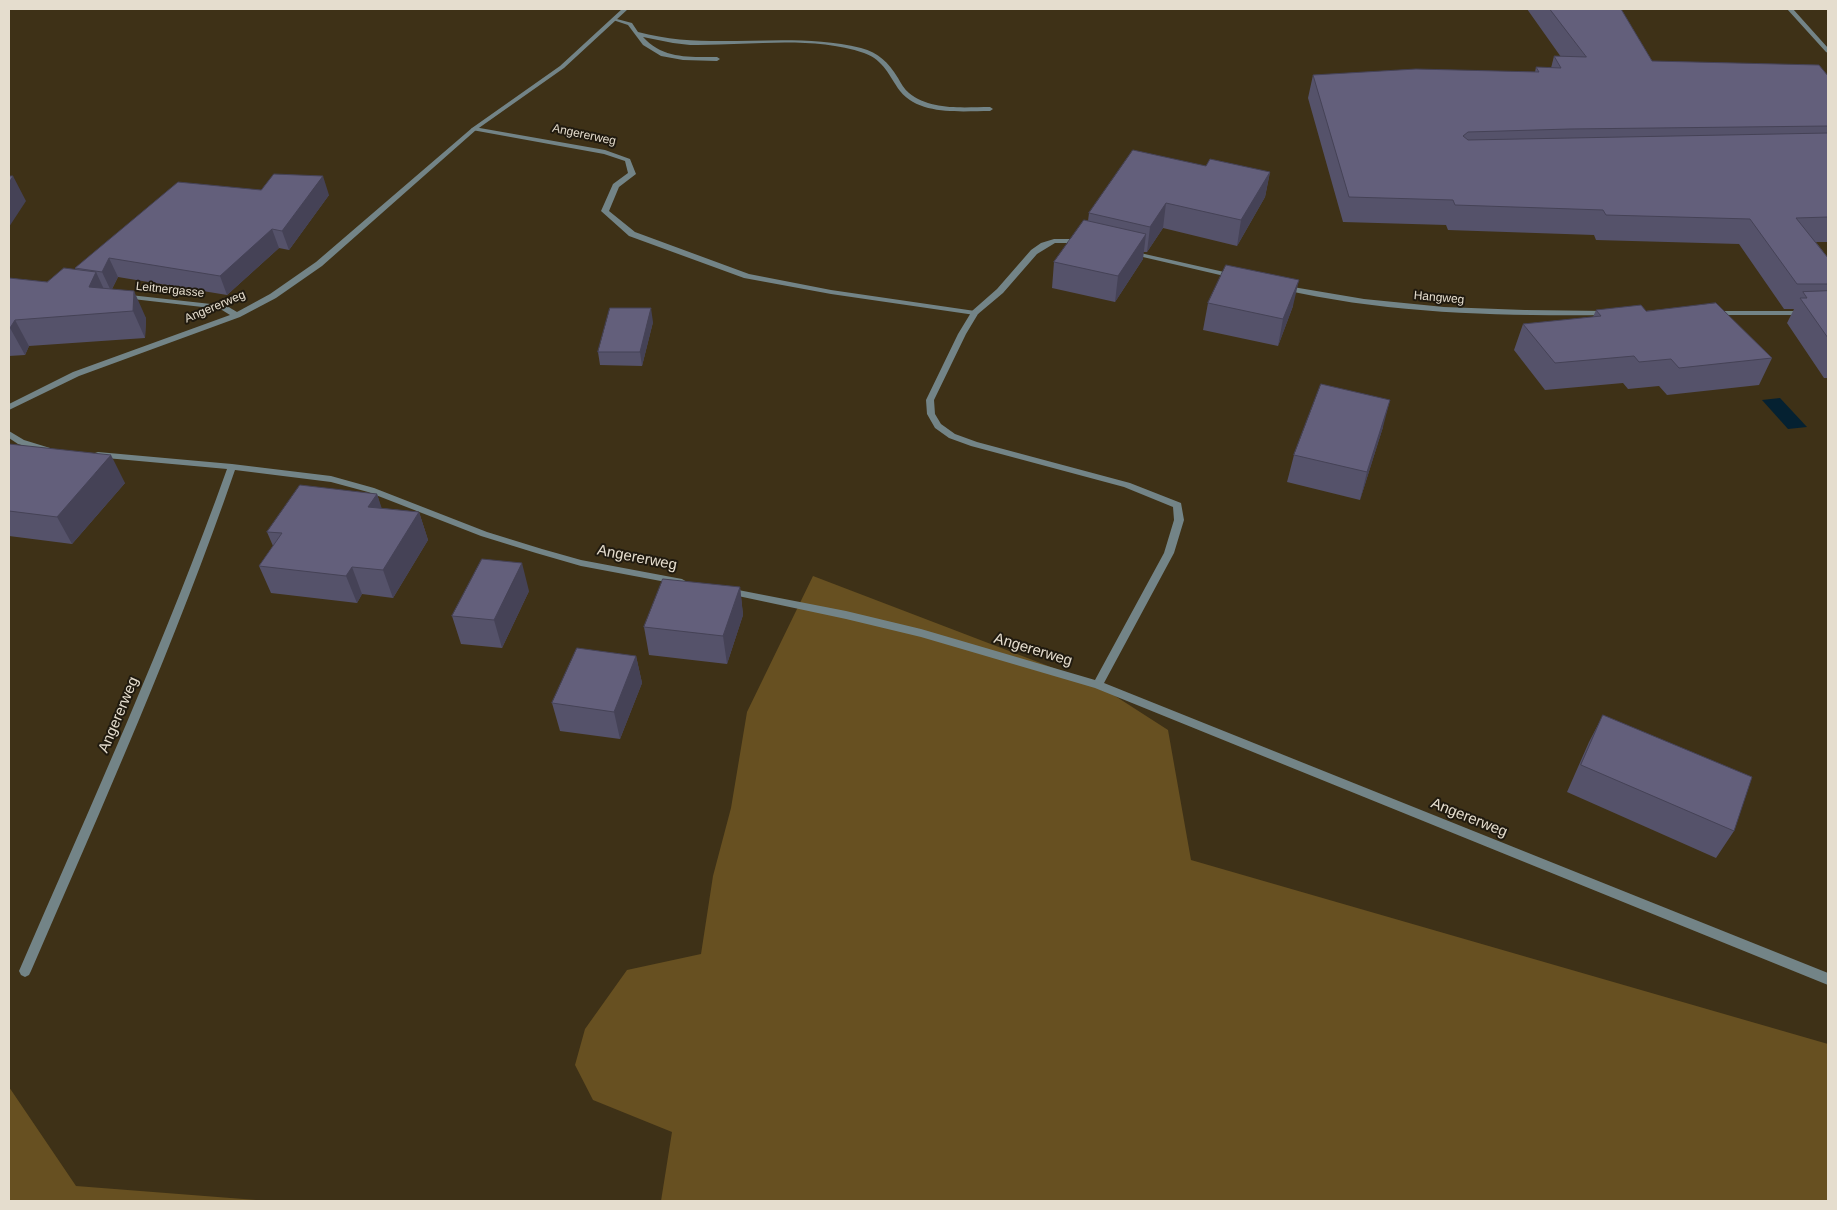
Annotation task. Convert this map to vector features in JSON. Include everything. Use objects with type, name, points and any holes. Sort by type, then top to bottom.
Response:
[{"type":"street","name":"Angererweg","points":[[9,407],[76,374],[237,315],[273,296],[319,264],[474,129],[562,67],[625,9]]},
{"type":"street","points":[[1790,9],[1828,51]]},
{"type":"street","points":[[615,19],[630,24],[636,34],[650,49],[664,56],[717,60]]},
{"type":"street","points":[[636,34],[682,44],[787,41],[851,48],[869,53],[886,63],[902,90],[920,102],[950,108],[990,109]]},
{"type":"street","name":"Angererweg","points":[[474,129],[605,152],[628,160],[632,174],[616,186],[605,211],[632,234],[673,251],[746,276],[831,292],[975,313]]},
{"type":"street","points":[[1094,244],[1069,240],[1054,241],[1044,244],[1034,252],[1000,291],[975,313],[962,334],[930,400],[931,414],[938,426],[952,436],[974,444],[1128,485],[1178,505],[1179,520],[1169,552],[1098,685]]},
{"type":"street","points":[[1122,250],[1241,278]]},
{"type":"street","name":"Hangweg","points":[[1276,285],[1348,299],[1458,311],[1614,313]]},
{"type":"street","name":"Leitnergasse","points":[[115,295],[224,308],[237,315]]},
{"type":"street","points":[[1709,313],[1828,313]]},
{"type":"street","points":[[9,434],[21,442],[38,448],[56,451]]},
{"type":"street","name":"Angererweg","points":[[90,454],[232,467],[331,479],[371,490],[484,534],[539,551],[581,563],[694,584]]},
{"type":"street","name":"Angererweg","points":[[25,971],[201,556],[232,467]]},
{"type":"street","name":"Angererweg","points":[[714,588],[846,615],[921,633],[1098,685],[1828,979]]},
{"type":"shaded area","points":[[813,576],[1098,685],[1168,730],[1191,860],[1828,1044],[1828,1201],[661,1201],[672,1132],[593,1100],[575,1065],[585,1029],[627,970],[701,954],[713,876],[731,808],[747,712]]},
{"type":"shaded area","points":[[9,1087],[76,1186],[269,1201],[9,1201]]},
{"type":"water","points":[[1780,398],[1807,427],[1788,429],[1762,400]]},
{"type":"building","points":[[1550,9],[1621,9],[1652,61],[1819,65],[1828,76],[1828,126],[1569,129],[1468,132],[1463,136],[1468,140],[1828,133],[1828,217],[1796,218],[1828,258],[1828,284],[1797,284],[1750,219],[1606,215],[1603,210],[1455,205],[1453,200],[1349,197],[1313,75],[1416,69],[1539,72],[1536,67],[1561,68],[1554,56],[1586,57]]},
{"type":"building","points":[[1133,150],[1206,166],[1210,159],[1270,172],[1241,220],[1166,203],[1150,227],[1089,213]]},
{"type":"building","points":[[274,174],[323,176],[282,231],[272,229],[220,276],[109,258],[102,272],[75,268],[178,182],[261,190]]},
{"type":"building","points":[[1084,220],[1146,234],[1118,276],[1054,262]]},
{"type":"building","points":[[1226,265],[1299,280],[1283,319],[1208,303]]},
{"type":"building","points":[[64,268],[96,272],[89,287],[134,291],[133,311],[15,320],[9,329],[9,278],[47,282]]},
{"type":"building","points":[[1828,291],[1828,338],[1800,298],[1807,298],[1803,292]]},
{"type":"building","points":[[1716,303],[1772,358],[1679,368],[1671,359],[1639,362],[1634,356],[1555,363],[1523,324],[1601,316],[1596,310],[1641,305],[1646,311]]},
{"type":"building","points":[[610,308],[651,308],[640,352],[598,352]]},
{"type":"building","points":[[1321,384],[1390,400],[1367,472],[1294,455]]},
{"type":"building","points":[[9,444],[111,455],[57,517],[9,511]]},
{"type":"building","points":[[300,485],[377,494],[368,507],[419,512],[383,570],[352,567],[346,576],[259,566],[282,533],[267,532]]},
{"type":"building","points":[[482,559],[522,563],[494,620],[452,616]]},
{"type":"building","points":[[663,579],[740,587],[723,636],[644,627]]},
{"type":"building","points":[[577,648],[636,656],[614,712],[552,703]]},
{"type":"building","points":[[1603,715],[1752,777],[1734,831],[1581,765]]}]
